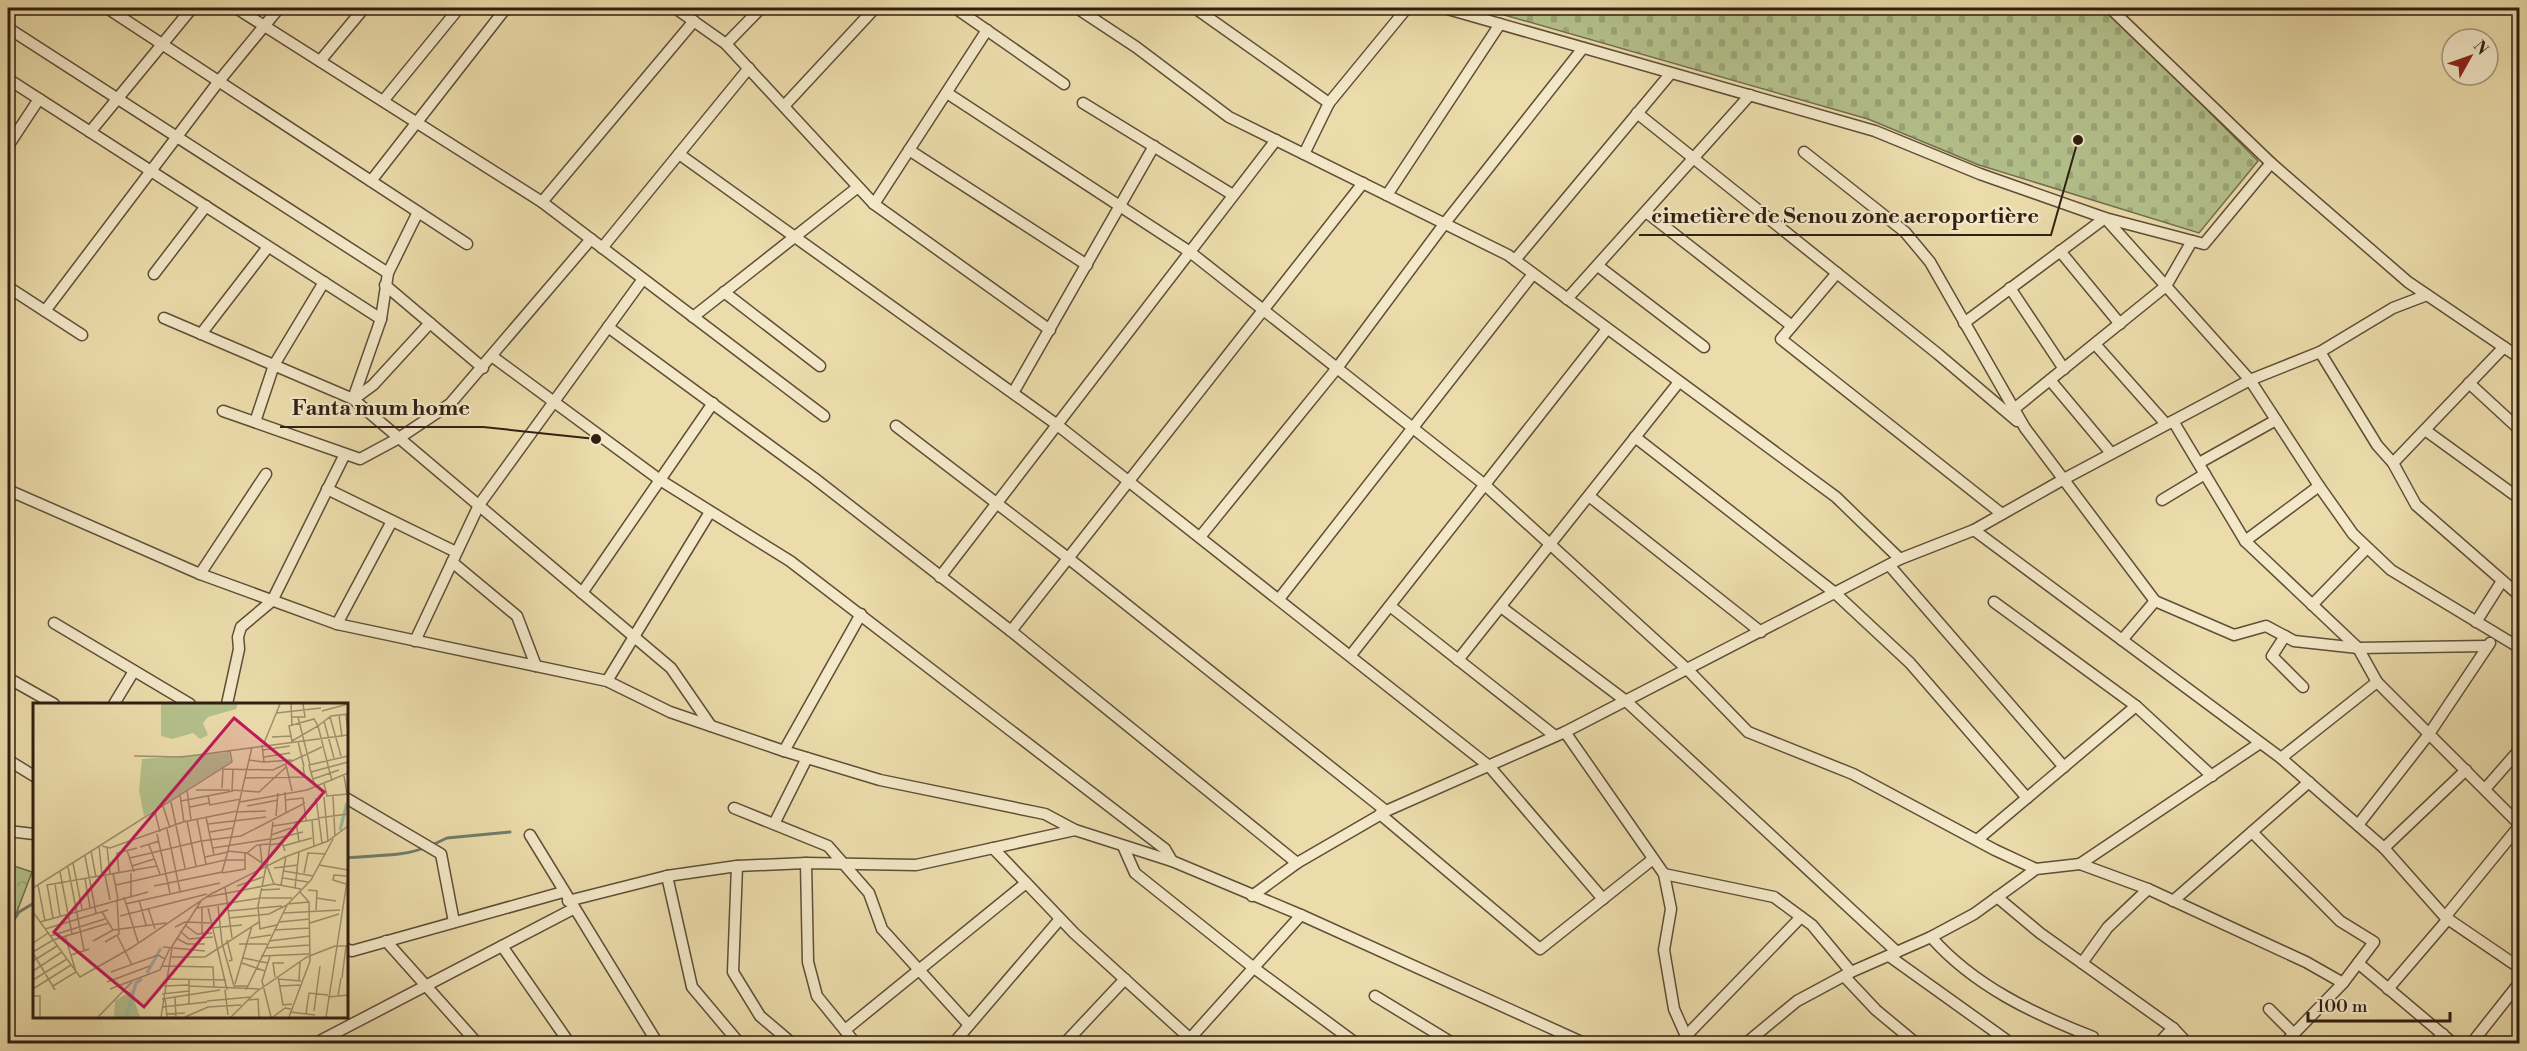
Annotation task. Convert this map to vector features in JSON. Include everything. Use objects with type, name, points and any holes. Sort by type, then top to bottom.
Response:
[{"type":"street","points":[[107,8],[467,244]]},
{"type":"street","points":[[90,132],[192,8]]},
{"type":"street","points":[[236,8],[542,202],[824,416]]},
{"type":"street","points":[[45,311],[219,81],[279,8]]},
{"type":"street","points":[[320,61],[364,8]]},
{"type":"street","points":[[383,101],[459,8]]},
{"type":"street","points":[[371,181],[506,8]]},
{"type":"street","points":[[675,8],[726,44],[874,204],[1050,330]]},
{"type":"street","points":[[726,44],[761,8]]},
{"type":"street","points":[[784,106],[875,8]]},
{"type":"street","points":[[955,8],[1064,84]]},
{"type":"street","points":[[1077,8],[1136,47],[1229,117],[1515,260],[1836,497],[1900,559]]},
{"type":"street","points":[[1304,154],[1329,103],[1407,8]]},
{"type":"street","points":[[1444,8],[1875,131],[1980,174],[2105,218],[2204,244],[2271,163]]},
{"type":"street","points":[[2110,8],[2271,163],[2408,282],[2518,356]]},
{"type":"street","points":[[1199,12],[1329,103]]},
{"type":"street","points":[[542,202],[694,21]]},
{"type":"street","points":[[1387,195],[1500,24]]},
{"type":"street","points":[[8,28],[388,273]]},
{"type":"street","points":[[874,204],[987,30]]},
{"type":"street","points":[[1200,537],[1337,368],[1445,223],[1582,48]]},
{"type":"street","points":[[602,248],[748,68]]},
{"type":"street","points":[[1515,260],[1671,73]]},
{"type":"street","points":[[8,80],[381,320]]},
{"type":"street","points":[[947,93],[1190,252],[1485,485],[1688,670],[1748,732],[1853,774],[2036,869]]},
{"type":"street","points":[[1567,299],[1750,95]]},
{"type":"street","points":[[8,146],[39,99]]},
{"type":"street","points":[[1083,103],[1233,195]]},
{"type":"street","points":[[1637,114],[1838,273],[2025,428]]},
{"type":"street","points":[[940,577],[1276,140]]},
{"type":"street","points":[[1013,393],[1154,146]]},
{"type":"street","points":[[909,150],[1087,265]]},
{"type":"street","points":[[1804,152],[1905,232],[1930,262],[2025,428],[2155,601],[2234,634],[2266,626],[2294,641],[2358,648],[2487,646]]},
{"type":"street","points":[[679,154],[1056,424],[1489,766],[1603,899]]},
{"type":"street","points":[[1011,631],[1363,183]]},
{"type":"street","points":[[693,317],[858,187]]},
{"type":"street","points":[[154,274],[206,206]]},
{"type":"street","points":[[353,399],[381,320],[388,273],[418,212]]},
{"type":"street","points":[[1646,212],[1792,326]]},
{"type":"street","points":[[1964,322],[2105,218]]},
{"type":"street","points":[[2105,218],[2250,380],[2353,534],[2391,570],[2520,648]]},
{"type":"street","points":[[223,411],[360,459],[399,438],[450,404],[493,357],[591,239]]},
{"type":"street","points":[[2014,409],[2166,286],[2192,241]]},
{"type":"street","points":[[201,334],[268,247]]},
{"type":"street","points":[[2060,251],[2120,324]]},
{"type":"street","points":[[1598,266],[1704,347]]},
{"type":"street","points":[[1838,273],[1781,339],[2002,514]]},
{"type":"street","points":[[1279,599],[1533,274]]},
{"type":"street","points":[[415,641],[479,506],[643,279]]},
{"type":"street","points":[[255,422],[274,365],[324,282]]},
{"type":"street","points":[[386,285],[483,368]]},
{"type":"street","points":[[8,287],[82,335]]},
{"type":"street","points":[[2010,288],[2064,369]]},
{"type":"street","points":[[724,292],[820,366]]},
{"type":"street","points":[[1252,896],[1297,863],[1383,813],[1560,734],[1900,559],[1974,530],[2111,453],[2250,380],[2320,352],[2393,308],[2427,296]]},
{"type":"street","points":[[164,318],[353,399],[671,668],[711,726]]},
{"type":"street","points":[[353,399],[373,386],[430,323]]},
{"type":"street","points":[[608,327],[814,478],[1011,631],[1297,863]]},
{"type":"street","points":[[1351,655],[1607,329]]},
{"type":"street","points":[[2095,344],[2170,422],[2199,464],[2244,541],[2358,648],[2377,682],[2520,825],[2388,988]]},
{"type":"street","points":[[2392,464],[2504,347]]},
{"type":"street","points":[[2320,352],[2416,505],[2520,596]]},
{"type":"street","points":[[493,357],[660,480],[790,561],[1165,849],[1172,861]]},
{"type":"street","points":[[2050,380],[2111,453]]},
{"type":"street","points":[[1458,660],[1679,382]]},
{"type":"street","points":[[2469,383],[2520,430]]},
{"type":"street","points":[[582,593],[713,403]]},
{"type":"street","points":[[2199,464],[2276,420]]},
{"type":"street","points":[[896,426],[1068,558],[1383,813],[1540,949],[1653,859]]},
{"type":"street","points":[[2425,430],[2520,499]]},
{"type":"street","points":[[1635,437],[1835,593],[1910,663],[2028,798]]},
{"type":"street","points":[[227,703],[239,649],[238,637],[241,627],[272,601],[345,454]]},
{"type":"street","points":[[200,574],[266,474]]},
{"type":"street","points":[[2162,500],[2205,474]]},
{"type":"street","points":[[2244,541],[2319,486]]},
{"type":"street","points":[[327,489],[392,521],[454,557],[517,616],[536,666]]},
{"type":"street","points":[[8,490],[200,574],[337,624],[607,681],[670,712],[807,758],[880,780],[1045,814],[1075,830],[1172,861],[1301,915],[1586,1044]]},
{"type":"street","points":[[1589,496],[1761,632]]},
{"type":"street","points":[[607,681],[710,512]]},
{"type":"street","points":[[337,624],[392,521]]},
{"type":"street","points":[[1974,530],[2281,759],[2385,848],[2447,918],[2517,962]]},
{"type":"street","points":[[2312,604],[2367,548]]},
{"type":"street","points":[[1889,565],[2064,767]]},
{"type":"street","points":[[2476,622],[2502,581]]},
{"type":"street","points":[[2122,640],[2155,601]]},
{"type":"street","points":[[1994,602],[2136,706],[2212,776]]},
{"type":"street","points":[[1390,606],[1458,660],[1560,734],[1664,874],[1671,909],[1664,950],[1674,1009],[1687,1040],[1801,917]]},
{"type":"street","points":[[1501,607],[1626,701],[1893,954],[2012,1044]]},
{"type":"street","points":[[784,751],[861,614]]},
{"type":"street","points":[[54,623],[187,703]]},
{"type":"street","points":[[2358,825],[2429,734],[2496,634]]},
{"type":"street","points":[[2285,636],[2272,656],[2303,687]]},
{"type":"street","points":[[115,703],[134,671]]},
{"type":"street","points":[[8,678],[51,703]]},
{"type":"street","points":[[2281,759],[2377,682]]},
{"type":"street","points":[[1977,840],[2136,706]]},
{"type":"street","points":[[2080,864],[2260,743]]},
{"type":"street","points":[[2485,789],[2520,749]]},
{"type":"street","points":[[774,824],[807,758]]},
{"type":"street","points":[[8,760],[33,775]]},
{"type":"street","points":[[2385,848],[2466,770]]},
{"type":"street","points":[[2173,901],[2309,782]]},
{"type":"street","points":[[348,799],[441,854],[454,922]]},
{"type":"street","points":[[734,807],[828,846],[869,892],[882,930],[969,1024]]},
{"type":"street","points":[[348,949],[352,951],[454,922],[568,901],[667,876],[737,866],[806,863],[916,864],[1075,830]]},
{"type":"street","points":[[8,831],[33,834]]},
{"type":"street","points":[[2252,832],[2340,921],[2374,942],[2343,983],[2284,1044]]},
{"type":"street","points":[[530,835],[568,901],[658,1044]]},
{"type":"street","points":[[1123,846],[1135,873],[1254,968],[1357,1044]]},
{"type":"street","points":[[993,848],[1060,919],[1190,1042],[1301,915]]},
{"type":"street","points":[[806,863],[808,962],[817,996],[856,1044]]},
{"type":"street","points":[[1745,1044],[1797,1001],[1974,914],[2036,869],[2080,864],[2148,889],[2306,962],[2343,983]]},
{"type":"street","points":[[737,866],[733,972],[760,1016],[793,1044]]},
{"type":"street","points":[[1664,874],[1774,897],[1812,925],[1876,1010],[1917,1044]]},
{"type":"street","points":[[667,876],[692,987],[740,1044]]},
{"type":"street","points":[[845,1030],[1026,883]]},
{"type":"street","points":[[2082,963],[2108,927],[2148,889]]},
{"type":"street","points":[[1997,897],[2040,933],[2173,1028],[2188,1044]]},
{"type":"street","points":[[321,1042],[502,946],[568,901]]},
{"type":"street","points":[[953,1044],[1060,919]]},
{"type":"street","points":[[1931,937],[1950,959],[1997,991],[2046,1018],[2093,1037]]},
{"type":"street","points":[[386,941],[478,1044]]},
{"type":"street","points":[[502,946],[570,1044]]},
{"type":"street","points":[[2358,963],[2454,1044]]},
{"type":"street","points":[[1064,1044],[1125,979]]},
{"type":"street","points":[[2471,1044],[2520,982]]},
{"type":"street","points":[[1374,996],[1454,1044]]},
{"type":"street","points":[[2269,1009],[2294,1034]]},
{"type":"street","points":[[2158,1044],[2173,1028]]},
{"type":"street","points":[[2433,1044],[2443,1034]]},
{"type":"green space","points":[[1480,8],[2106,8],[2258,161],[2199,233],[1979,165],[1868,119]]},
{"type":"green space","points":[[8,864],[32,872],[8,935]]},
{"type":"waterway","points":[[432,845],[447,838],[510,832]]},
{"type":"waterway","points":[[348,858],[398,854],[426,847]]},
{"type":"waterway","points":[[8,929],[19,912],[33,904]]},
{"type":"place","name":"cimetière de Senou zone aeroportière","points":[[2078,140]]},
{"type":"place","name":"Fanta mum home","points":[[596,439]]}]
